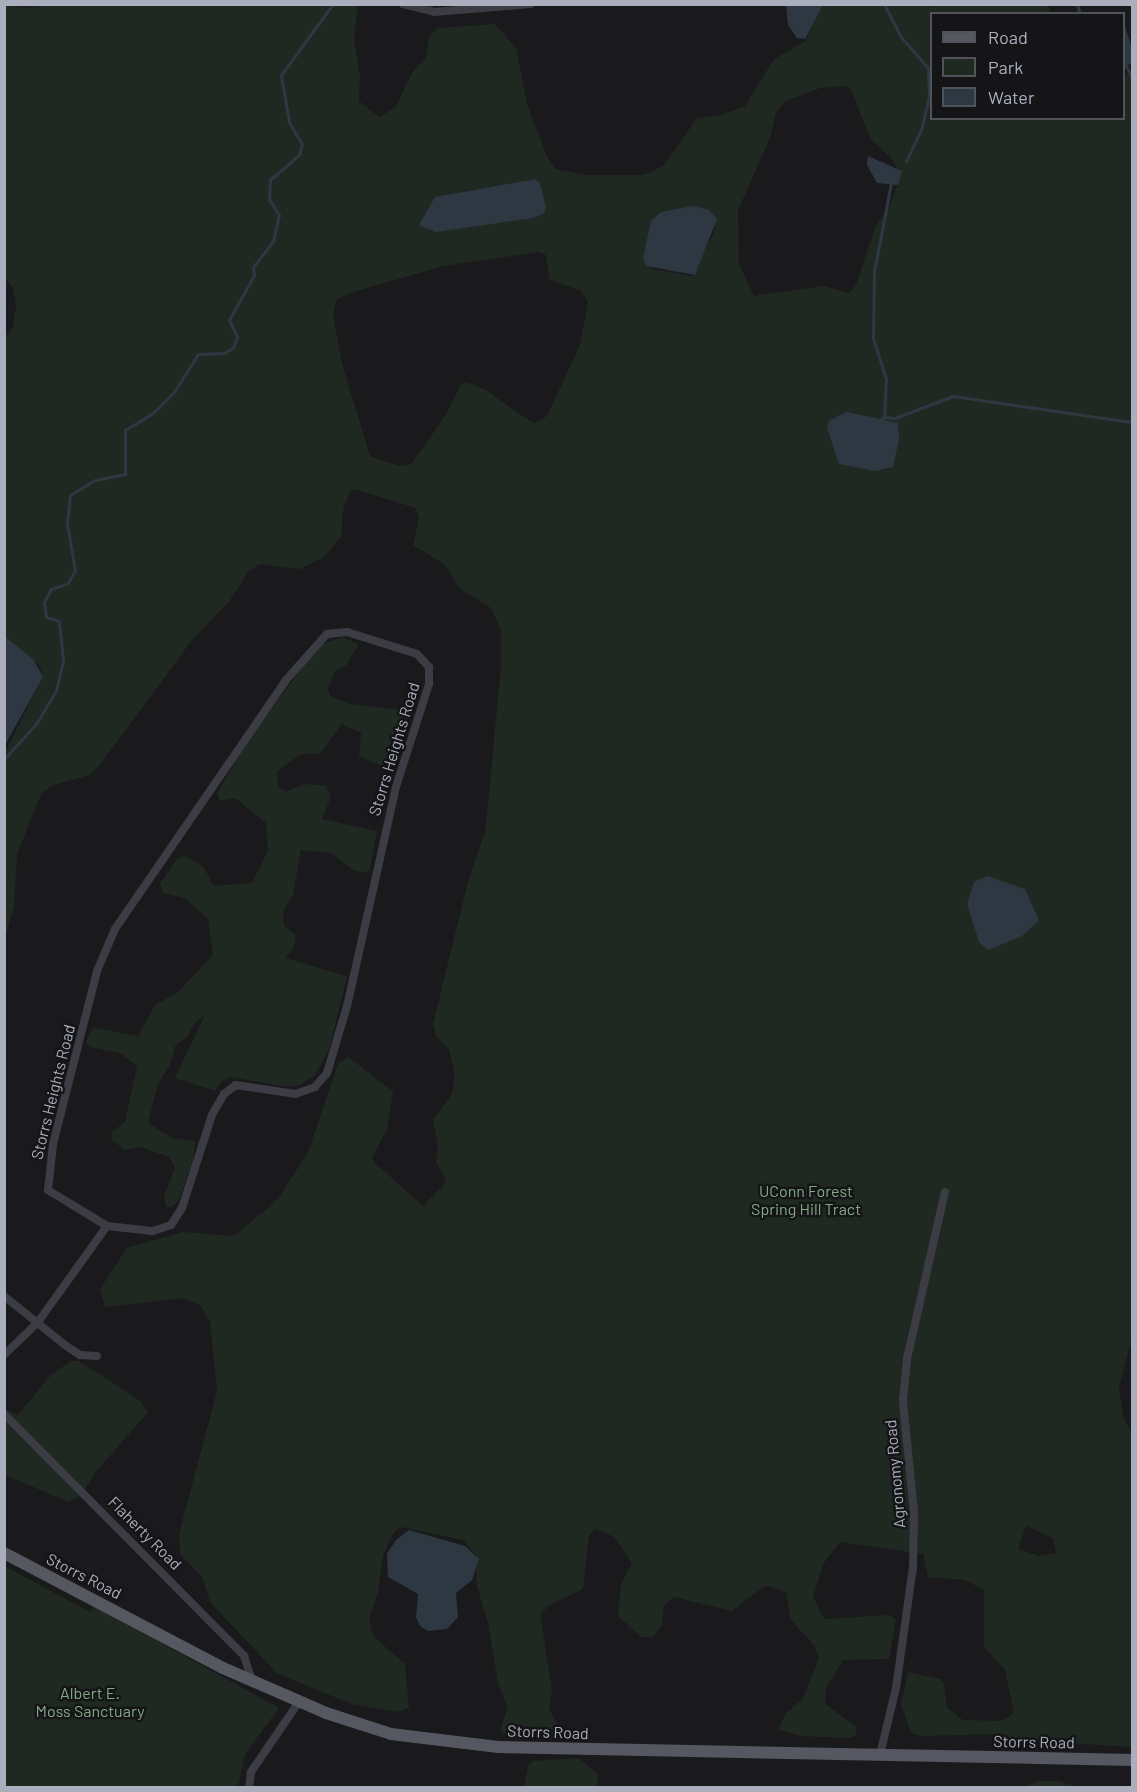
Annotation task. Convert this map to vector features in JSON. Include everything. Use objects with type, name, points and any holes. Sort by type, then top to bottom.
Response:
[{"type":"main road","name":"Storrs Road","points":[[4,1553],[298,1703],[391,1734],[488,1746],[1132,1760]]},
{"type":"street","points":[[403,4],[434,12],[531,4]]},
{"type":"street","name":"Storrs Heights Road","points":[[347,632],[417,654],[429,667],[429,684],[390,809],[347,1005],[327,1073],[315,1087],[297,1094],[236,1085],[224,1094],[212,1115],[182,1208],[171,1225],[152,1231],[107,1226],[48,1190],[47,1172],[97,971],[115,929],[279,690],[327,634],[347,632]]},
{"type":"street","name":"Agronomy Road","points":[[880,1755],[896,1688],[913,1567],[914,1512],[903,1401],[907,1359],[945,1192]]},
{"type":"street","points":[[4,1355],[38,1322],[107,1226]]},
{"type":"street","points":[[4,1296],[80,1355],[97,1356]]},
{"type":"street","name":"Flaherty Road","points":[[4,1414],[244,1656],[252,1681]]},
{"type":"street","points":[[249,1788],[251,1773],[298,1703]]},
{"type":"green space","name":"UConn Forest Spring Hill Tract","points":[[48,4],[358,5],[354,39],[360,76],[359,101],[379,117],[395,108],[412,73],[426,57],[429,38],[437,28],[495,24],[516,48],[527,104],[548,159],[556,169],[586,175],[643,175],[665,164],[697,118],[721,115],[745,106],[774,59],[806,41],[821,5],[934,5],[937,12],[930,12],[930,120],[1125,120],[1125,76],[1132,72],[1132,1337],[1119,1388],[1123,1416],[1132,1434],[1132,1747],[1021,1740],[995,1734],[923,1736],[911,1733],[901,1704],[908,1672],[940,1679],[944,1683],[947,1708],[963,1720],[1001,1721],[1013,1714],[1005,1670],[984,1647],[984,1590],[965,1580],[928,1577],[923,1554],[840,1542],[823,1564],[813,1597],[824,1619],[889,1615],[896,1620],[889,1659],[843,1660],[826,1688],[825,1704],[857,1727],[855,1736],[848,1738],[800,1736],[778,1729],[786,1713],[803,1699],[819,1657],[814,1645],[790,1619],[787,1593],[769,1586],[763,1587],[732,1611],[674,1597],[664,1606],[662,1625],[653,1637],[641,1637],[618,1616],[621,1584],[632,1563],[614,1537],[596,1529],[589,1535],[583,1589],[550,1605],[540,1614],[552,1690],[549,1709],[561,1731],[554,1738],[508,1736],[500,1731],[508,1707],[498,1683],[488,1623],[477,1586],[476,1555],[463,1540],[401,1527],[395,1531],[383,1555],[378,1593],[369,1618],[373,1636],[405,1664],[409,1708],[397,1712],[351,1704],[277,1673],[210,1602],[202,1577],[180,1554],[179,1534],[217,1391],[210,1322],[201,1306],[183,1298],[105,1307],[100,1289],[127,1248],[183,1232],[233,1236],[267,1209],[280,1196],[308,1152],[338,1064],[348,1057],[393,1091],[387,1129],[372,1158],[375,1163],[423,1206],[444,1185],[446,1179],[436,1163],[438,1144],[433,1120],[452,1094],[455,1075],[449,1049],[436,1036],[433,1024],[468,882],[485,832],[501,668],[501,631],[491,608],[458,587],[445,565],[413,545],[419,519],[416,508],[354,489],[349,493],[343,511],[341,537],[324,557],[300,569],[260,564],[249,571],[228,603],[192,640],[99,766],[89,775],[51,786],[41,794],[17,854],[14,906],[5,939],[5,753],[43,676],[39,665],[5,639],[4,338],[13,327],[16,307],[13,288],[4,277],[5,5],[25,8]],"holes":[[[846,86],[851,90],[870,138],[893,160],[900,177],[890,206],[875,227],[856,285],[849,293],[825,286],[754,296],[739,264],[738,210],[770,138],[776,113],[784,102],[820,88]],[[535,179],[533,218],[467,226],[461,192]],[[651,221],[716,228],[692,276],[652,269],[643,258]],[[539,252],[546,255],[549,279],[581,291],[588,301],[580,345],[547,416],[536,423],[530,421],[484,389],[467,382],[461,384],[444,418],[411,464],[399,466],[370,456],[342,364],[333,314],[336,301],[347,294],[443,266]],[[1026,1526],[1053,1538],[1056,1553],[1039,1556],[1018,1549]]]},
{"type":"green space","points":[[935,5],[1049,5],[1049,12],[935,12]]},
{"type":"green space","points":[[343,637],[359,645],[346,665],[335,671],[328,689],[331,697],[350,704],[411,711],[389,769],[359,756],[361,733],[342,724],[321,753],[299,755],[277,772],[278,787],[286,792],[304,784],[326,786],[331,797],[322,819],[377,831],[370,869],[365,873],[353,870],[331,853],[301,850],[293,895],[283,911],[284,926],[296,935],[294,948],[285,958],[347,976],[329,1050],[315,1075],[300,1085],[287,1087],[231,1077],[221,1082],[215,1091],[175,1078],[205,1015],[195,1023],[187,1037],[175,1046],[170,1065],[158,1083],[148,1123],[172,1138],[195,1141],[193,1160],[179,1200],[172,1207],[166,1207],[164,1195],[175,1168],[170,1157],[140,1147],[125,1150],[111,1139],[112,1132],[125,1122],[137,1066],[120,1053],[89,1047],[86,1042],[93,1028],[138,1036],[155,1005],[177,993],[213,955],[208,919],[185,898],[163,893],[160,884],[176,860],[184,855],[204,867],[213,886],[252,883],[268,851],[266,823],[235,798],[220,801],[217,794],[243,748],[312,654],[325,643]]},
{"type":"green space","points":[[71,1361],[78,1361],[107,1379],[140,1401],[148,1412],[95,1473],[80,1496],[69,1502],[5,1475],[4,1409],[18,1415],[50,1376]]},
{"type":"green space","name":"Albert E. Moss Sanctuary","points":[[4,1566],[90,1612],[94,1606],[279,1708],[245,1754],[238,1787],[5,1787]]},
{"type":"green space","points":[[578,1758],[597,1773],[598,1787],[524,1787],[528,1766],[533,1761]]},
{"type":"green space","points":[[1037,1781],[1058,1781],[1079,1787],[1026,1787]]},
{"type":"water","points":[[786,5],[823,5],[805,39],[797,38],[788,25]]},
{"type":"water","points":[[1125,26],[1132,48],[1132,62],[1125,67]]},
{"type":"water","points":[[868,156],[902,171],[898,185],[877,183],[867,165]]},
{"type":"water","points":[[535,179],[540,183],[546,207],[544,213],[533,218],[436,232],[419,225],[435,197]]},
{"type":"water","points":[[693,206],[709,210],[717,219],[695,275],[646,266],[643,258],[651,221],[661,212]]},
{"type":"water","points":[[847,412],[898,423],[899,439],[893,467],[875,471],[839,464],[827,427],[829,421]]},
{"type":"water","points":[[5,637],[33,659],[43,677],[5,745]]},
{"type":"water","points":[[987,876],[1025,889],[1039,920],[1022,936],[988,950],[979,942],[967,904],[974,882]]},
{"type":"water","points":[[409,1530],[465,1546],[479,1559],[472,1580],[456,1593],[458,1617],[447,1629],[428,1631],[420,1626],[416,1617],[418,1594],[388,1577],[387,1554],[396,1540]]},
{"type":"waterway","points":[[4,759],[36,724],[56,691],[63,660],[59,621],[46,617],[44,602],[51,589],[68,583],[75,570],[67,524],[70,495],[95,480],[125,474],[125,430],[153,413],[174,392],[198,354],[224,353],[233,348],[237,337],[229,320],[254,275],[253,267],[273,241],[279,215],[269,199],[270,180],[299,155],[302,144],[289,122],[281,75],[333,4]]},
{"type":"waterway","points":[[884,4],[901,37],[928,68],[929,96],[922,127],[906,161]]},
{"type":"waterway","points":[[1077,4],[1079,12]]},
{"type":"waterway","points":[[1125,64],[1132,78]]},
{"type":"waterway","points":[[880,420],[884,417],[886,379],[873,338],[874,272],[891,183]]},
{"type":"waterway","points":[[884,417],[895,418],[953,396],[1132,422]]}]
